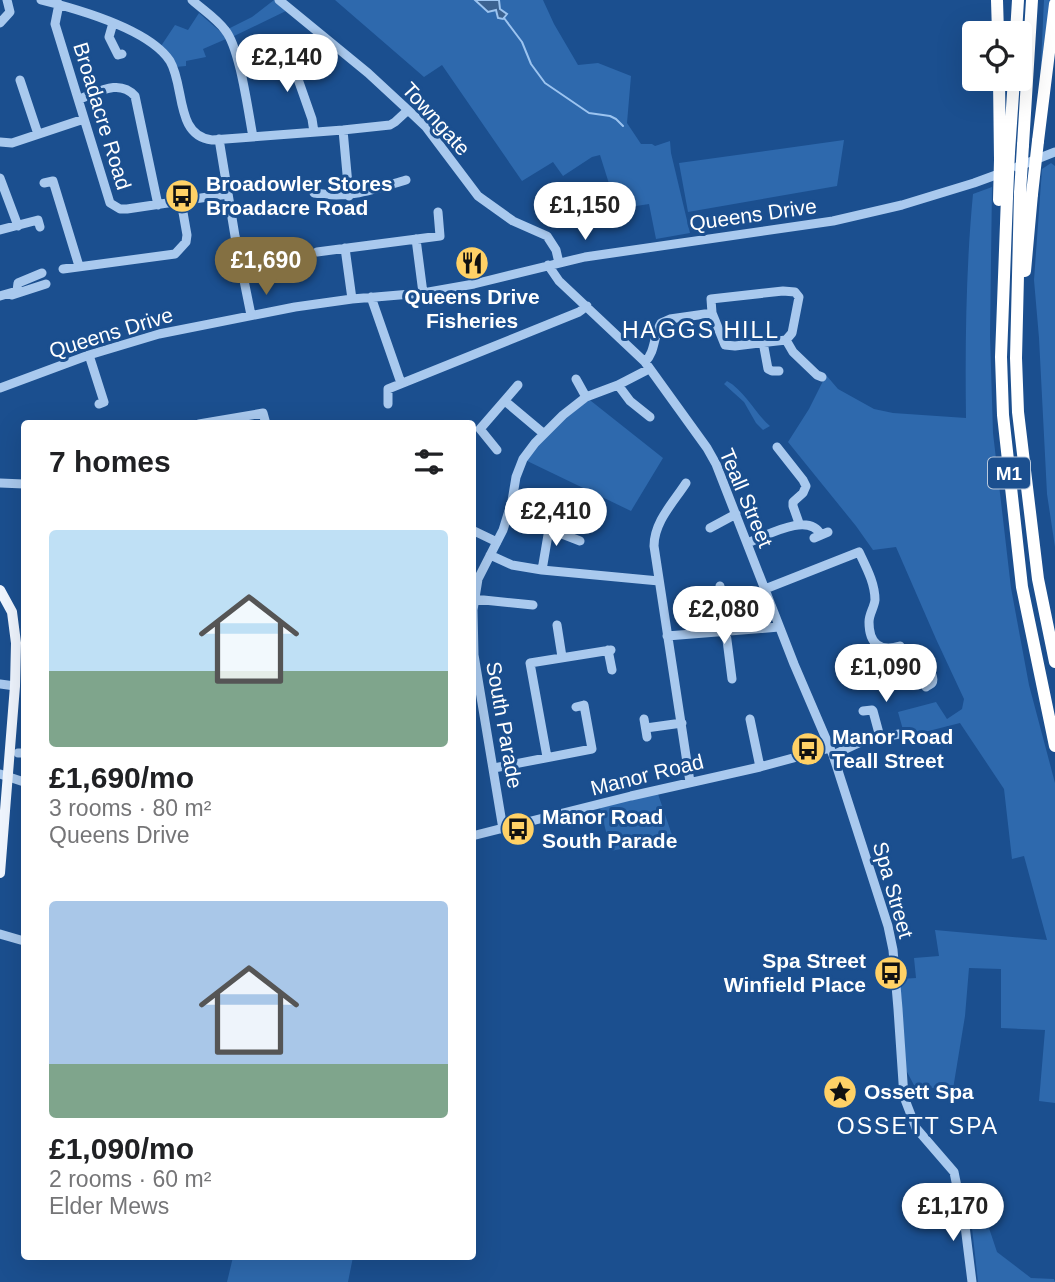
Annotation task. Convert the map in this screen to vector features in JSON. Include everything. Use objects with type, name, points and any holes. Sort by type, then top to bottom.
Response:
[{"type":"highway","points":[[998,0],[998,21]]},
{"type":"highway","points":[[1017,21],[1018,0]]},
{"type":"highway","name":"M1","points":[[1032,0],[1023,145],[1015,196],[1001,358],[1003,415],[1022,587],[1055,746]]},
{"type":"highway","points":[[1015,196],[1038,141],[1055,4]]},
{"type":"highway","points":[[1000,91],[1004,156]]},
{"type":"highway","name":"M1","points":[[1012,91],[1004,156],[1015,196],[1018,412],[1038,579],[1055,662]]},
{"type":"main road","points":[[0,590],[12,612],[20,644],[3,775],[0,873]]},
{"type":"street","points":[[0,23],[10,12],[7,0]]},
{"type":"street","points":[[41,0],[113,23],[146,39],[160,50],[174,69],[185,116],[192,131],[201,138],[212,140],[390,125],[408,110]]},
{"type":"street","points":[[192,0],[229,35],[235,50],[253,136]]},
{"type":"street","name":"Towngate","points":[[279,0],[368,73],[426,127],[478,196],[513,221],[547,236],[556,250],[559,263]]},
{"type":"street","name":"Broadacre Road","points":[[56,3],[55,24],[110,203],[120,209],[127,209],[228,194]]},
{"type":"street","points":[[113,23],[109,37],[118,55],[122,54]]},
{"type":"street","points":[[261,55],[286,45],[314,132]]},
{"type":"street","points":[[20,80],[38,134]]},
{"type":"street","points":[[79,99],[118,86],[127,88],[135,96],[158,205]]},
{"type":"street","points":[[0,142],[12,142],[84,119]]},
{"type":"street","points":[[343,130],[349,196]]},
{"type":"street","points":[[219,139],[251,315]]},
{"type":"street","name":"Queens Drive","points":[[0,388],[89,355],[159,334],[251,315],[352,299],[423,293],[474,284],[559,263],[833,221],[902,205],[974,183],[1055,152]]},
{"type":"street","points":[[0,178],[18,226]]},
{"type":"street","points":[[313,192],[349,196],[408,179]]},
{"type":"street","points":[[44,183],[52,181],[79,266]]},
{"type":"street","points":[[63,269],[175,254],[186,242],[187,235],[181,201]]},
{"type":"street","points":[[317,252],[440,236],[438,212]]},
{"type":"street","points":[[0,230],[38,220],[40,227]]},
{"type":"street","points":[[416,239],[423,293]]},
{"type":"street","points":[[345,248],[352,299]]},
{"type":"street","name":"Teall Street","points":[[548,265],[559,281],[647,366],[707,448],[716,464],[779,626],[832,751]]},
{"type":"street","points":[[0,298],[17,291],[18,283],[42,273]]},
{"type":"street","points":[[0,298],[46,284]]},
{"type":"street","points":[[783,292],[795,292],[799,297],[792,333],[786,340],[725,345],[712,313],[710,299],[783,292]]},
{"type":"street","points":[[372,297],[401,383]]},
{"type":"street","points":[[388,404],[388,389],[579,312],[587,306]]},
{"type":"street","points":[[647,366],[656,331],[661,323],[670,319],[712,313]]},
{"type":"street","points":[[786,340],[793,352],[822,377]]},
{"type":"street","points":[[763,342],[768,369],[779,371]]},
{"type":"street","points":[[89,355],[104,402],[99,404]]},
{"type":"street","name":"South Parade","points":[[476,589],[478,579],[503,530],[523,459],[543,433],[586,397],[618,385],[647,366]]},
{"type":"street","points":[[582,383],[586,397]]},
{"type":"street","points":[[497,450],[480,429],[519,385]]},
{"type":"street","points":[[618,385],[630,401],[650,417]]},
{"type":"street","points":[[505,401],[543,433]]},
{"type":"street","points":[[221,420],[264,412],[265,420]]},
{"type":"street","points":[[782,449],[806,486],[793,502],[799,523]]},
{"type":"street","points":[[0,483],[21,482]]},
{"type":"street","points":[[686,483],[658,525],[654,546],[690,782]]},
{"type":"street","points":[[712,525],[736,514]]},
{"type":"street","points":[[747,543],[799,523],[813,526],[821,535]]},
{"type":"street","points":[[542,570],[547,528],[580,541]]},
{"type":"street","points":[[476,532],[497,542]]},
{"type":"street","points":[[765,589],[826,568],[859,552],[875,599],[869,621],[872,638],[882,649],[915,649],[933,678],[932,683],[926,687]]},
{"type":"street","points":[[490,555],[512,565],[542,570],[659,581]]},
{"type":"street","points":[[720,586],[732,679]]},
{"type":"street","points":[[476,599],[533,605]]},
{"type":"street","points":[[556,625],[562,657]]},
{"type":"street","points":[[667,636],[779,626]]},
{"type":"street","points":[[547,757],[530,663],[609,650],[612,670]]},
{"type":"street","name":"South Parade","points":[[476,666],[503,829]]},
{"type":"street","points":[[0,684],[15,686]]},
{"type":"street","points":[[494,768],[592,749],[584,705],[576,707]]},
{"type":"street","points":[[870,708],[880,737]]},
{"type":"street","points":[[750,719],[760,766]]},
{"type":"street","points":[[646,728],[681,723]]},
{"type":"street","name":"Manor Road","points":[[476,835],[899,734]]},
{"type":"street","name":"Spa Street","points":[[832,751],[888,926],[893,950],[904,1097],[916,1128],[954,1172],[961,1200],[972,1282]]},
{"type":"street","points":[[3,775],[21,781]]},
{"type":"street","points":[[0,934],[21,940]]},
{"type":"shaded area","points":[[274,0],[279,0],[290,9],[230,38],[226,30],[252,17]]},
{"type":"shaded area","points":[[335,0],[543,0],[578,65],[598,63],[631,76],[627,123],[641,144],[655,146],[670,141],[690,233],[656,239],[649,204],[617,209],[600,155],[592,157],[563,176],[553,162],[522,181],[442,65],[424,77]]},
{"type":"shaded area","points":[[475,0],[499,0],[500,9],[507,14],[503,19],[498,18],[496,10],[488,12]]},
{"type":"shaded area","points":[[1044,0],[1051,0],[1040,83]]},
{"type":"shaded area","points":[[199,13],[226,39],[203,49],[206,57],[186,61],[186,66],[175,67],[161,46],[175,25],[188,30]]},
{"type":"shaded area","points":[[844,140],[837,186],[688,212],[679,163]]},
{"type":"shaded area","points":[[1051,163],[1055,166],[1055,547],[1047,494],[1034,280],[1042,169]]},
{"type":"shaded area","points":[[992,187],[990,336],[993,433],[1011,588],[1029,685],[1055,783],[1055,1103],[1039,1101],[1045,1030],[1001,1028],[1001,969],[969,968],[965,1016],[953,1089],[915,1087],[906,1070],[900,979],[916,978],[914,958],[939,956],[935,930],[1047,940],[1024,856],[1012,859],[1004,789],[960,723],[905,737],[898,712],[936,702],[947,719],[962,709],[964,699],[896,547],[873,550],[788,442],[826,375],[838,389],[874,409],[893,413],[966,418],[966,306],[973,194]]},
{"type":"shaded area","points":[[727,381],[739,390],[770,426],[763,430],[756,423],[744,402],[724,384]]},
{"type":"shaded area","points":[[586,397],[663,458],[631,511],[523,459]]},
{"type":"shaded area","points":[[657,791],[673,838],[611,851],[599,804]]},
{"type":"shaded area","points":[[985,1216],[997,1252],[1031,1278],[1054,1279],[1055,1282],[978,1282],[971,1219]]},
{"type":"shaded area","points":[[232,1260],[352,1260],[348,1282],[227,1282]]},
{"type":"waterway","points":[[504,18],[522,42],[531,64],[545,83],[589,113],[610,116],[623,126]]},
{"type":"place","name":"Broadowler Stores Broadacre Road","points":[[182,196]]},
{"type":"place","name":"Queens Drive Fisheries","points":[[472,263]]},
{"type":"place","name":"Manor Road Teall Street","points":[[808,749]]},
{"type":"place","name":"Manor Road South Parade","points":[[518,829]]},
{"type":"place","name":"Spa Street Winfield Place","points":[[891,973]]},
{"type":"place","name":"Ossett Spa","points":[[840,1092]]},
{"type":"district","name":"HAGGS HILL","points":[[701,330]]},
{"type":"district","name":"OSSETT SPA","points":[[918,1126]]}]
